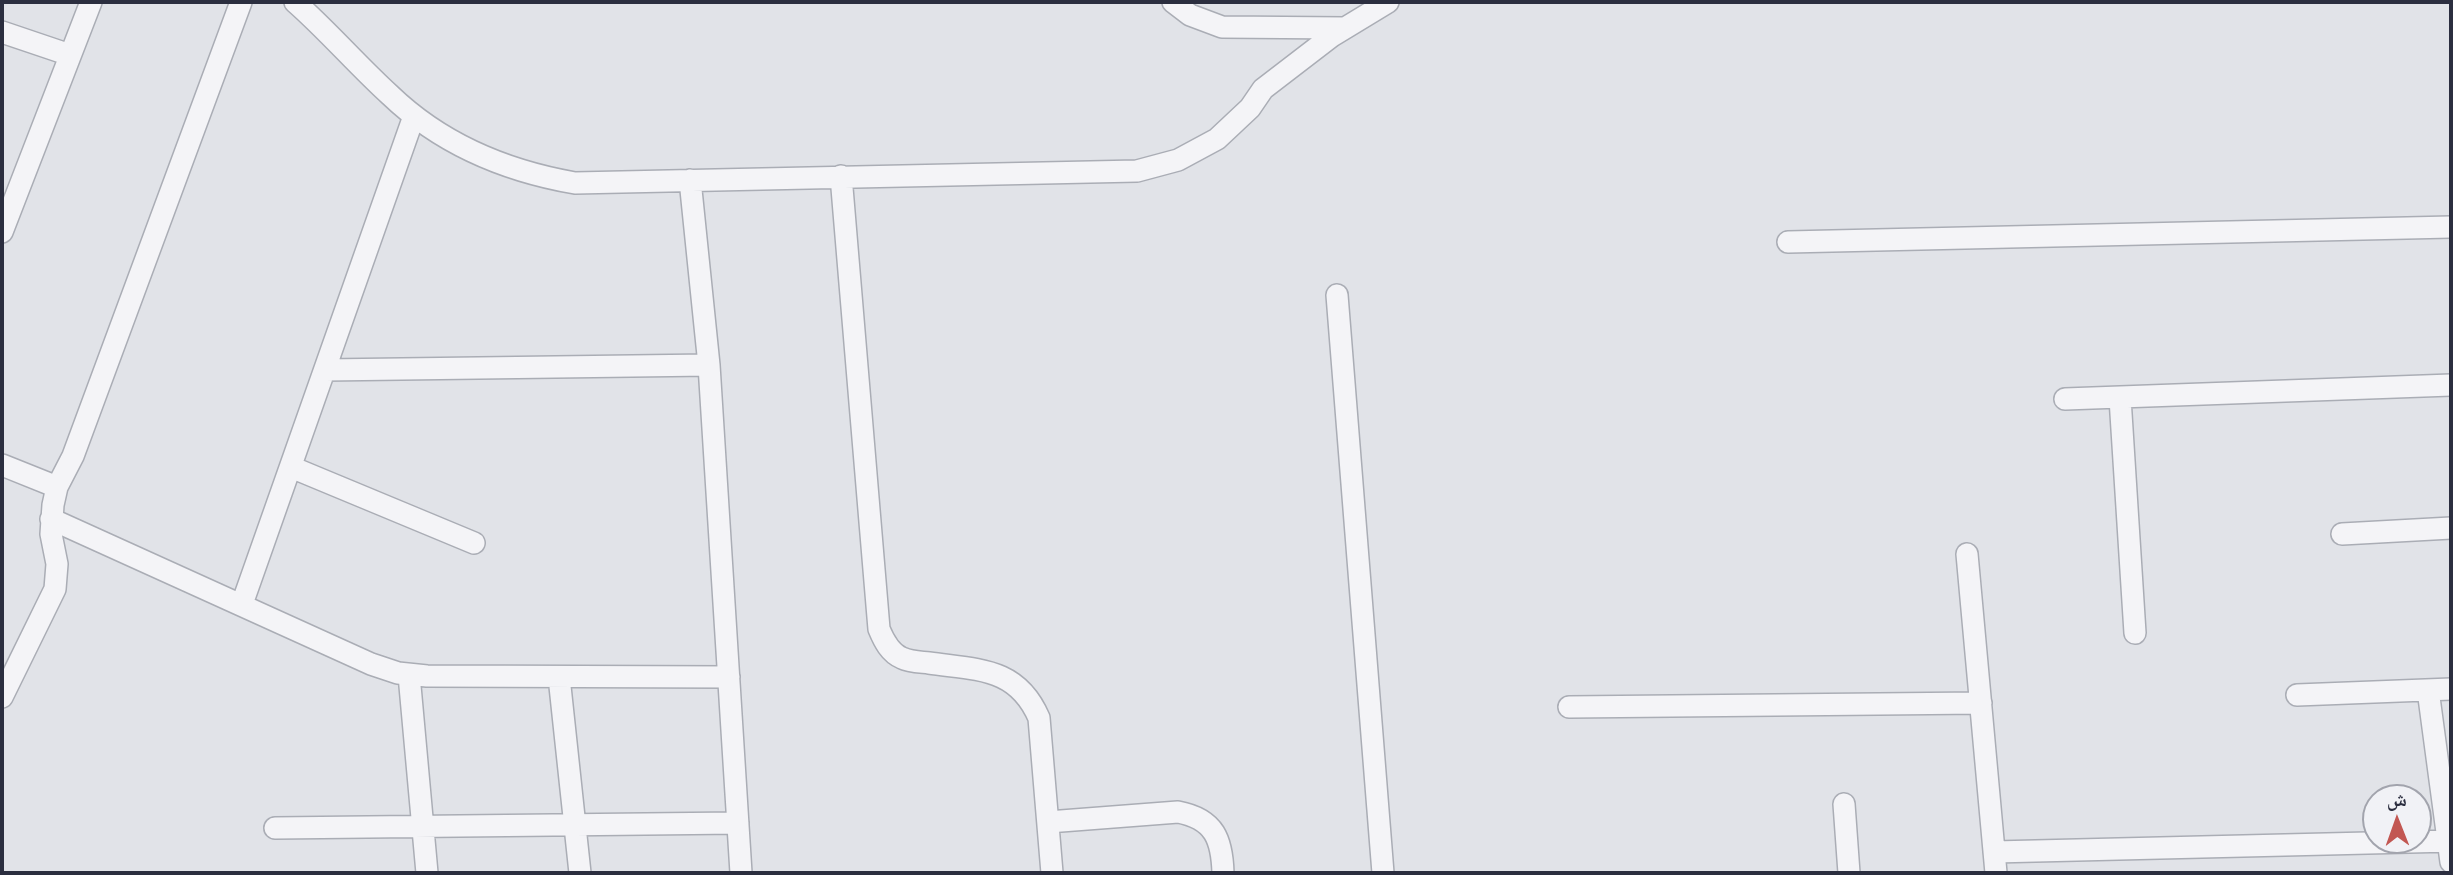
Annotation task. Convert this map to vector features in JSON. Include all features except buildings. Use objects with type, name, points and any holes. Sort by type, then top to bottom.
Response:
[{"type":"street","points":[[2,232],[91,2]]},
{"type":"street","points":[[2,696],[55,589],[57,564],[51,519],[57,488],[73,456],[241,2]]},
{"type":"street","points":[[295,2],[414,116],[465,149],[492,161],[547,178],[575,183],[1138,171],[1158,167],[1197,151],[1217,139],[1250,108],[1263,89],[1345,28],[1388,2]]},
{"type":"street","points":[[1173,2],[1190,15],[1222,27],[1345,28]]},
{"type":"street","points":[[2,32],[70,55]]},
{"type":"street","points":[[242,604],[414,116]]},
{"type":"street","points":[[841,176],[878,629],[889,647],[904,659],[992,673],[1008,679],[1021,689],[1032,703],[1039,718],[1052,873]]},
{"type":"street","points":[[690,180],[709,365],[741,873]]},
{"type":"street","points":[[1788,242],[2451,227]]},
{"type":"street","points":[[1337,295],[1383,873]]},
{"type":"street","points":[[326,370],[709,365]]},
{"type":"street","points":[[2065,399],[2451,385]]},
{"type":"street","points":[[2120,398],[2136,632]]},
{"type":"street","points":[[2,465],[57,488]]},
{"type":"street","points":[[291,467],[474,543]]},
{"type":"street","points":[[51,519],[371,664],[408,675],[729,677]]},
{"type":"street","points":[[2342,534],[2451,528]]},
{"type":"street","points":[[1966,554],[1995,863],[2450,848],[2428,690]]},
{"type":"street","points":[[408,675],[427,873]]},
{"type":"street","points":[[559,677],[580,873]]},
{"type":"street","points":[[2297,695],[2451,689]]},
{"type":"street","points":[[1569,707],[1981,703]]},
{"type":"street","points":[[1844,804],[1849,873]]},
{"type":"street","points":[[1048,822],[1189,814],[1207,825],[1219,841],[1223,873]]},
{"type":"street","points":[[275,828],[738,823]]}]
